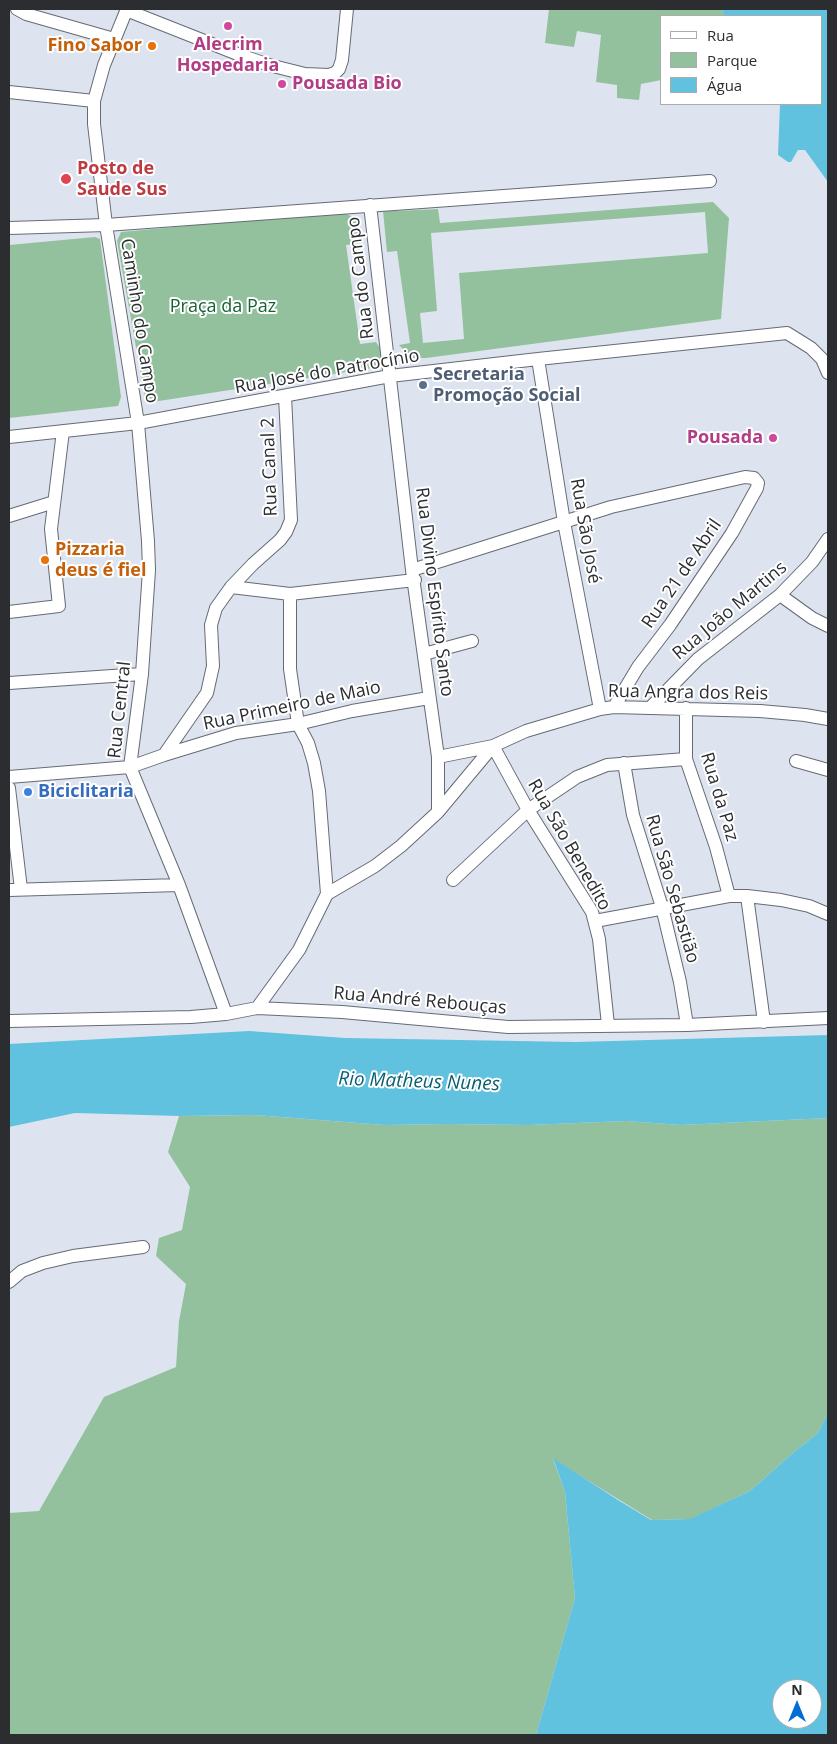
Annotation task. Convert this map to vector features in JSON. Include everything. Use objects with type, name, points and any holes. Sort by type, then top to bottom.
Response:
[{"type":"street","points":[[18,9],[26,14],[114,39]]},
{"type":"street","points":[[126,10],[240,56],[305,74],[329,75],[339,69],[342,60],[348,9]]},
{"type":"street","name":"Caminho do Campo","points":[[126,10],[104,65],[94,101],[94,124],[106,225],[138,423]]},
{"type":"street","points":[[9,92],[94,101]]},
{"type":"street","points":[[9,228],[106,225],[710,180]]},
{"type":"street","name":"Rua do Campo","points":[[370,205],[390,376]]},
{"type":"street","name":"Rua José do Patrocínio","points":[[9,437],[138,423],[390,376],[787,333],[811,348],[822,359],[828,373]]},
{"type":"street","name":"Rua São José","points":[[538,359],[564,522],[600,709]]},
{"type":"street","name":"Rua Divino Espírito Santo","points":[[390,376],[429,698],[438,757],[438,812]]},
{"type":"street","name":"Rua Canal 2","points":[[164,755],[207,693],[213,666],[211,625],[216,608],[231,587],[252,564],[280,540],[291,520],[285,396]]},
{"type":"street","name":"Rua Central","points":[[138,423],[146,508],[149,570],[142,674],[130,767],[179,885],[226,1014]]},
{"type":"street","points":[[9,612],[58,606],[59,604],[51,529],[63,431]]},
{"type":"street","name":"Rua 21 de Abril","points":[[564,522],[612,507],[745,477],[754,478],[758,483],[758,488],[710,568],[638,667],[614,707]]},
{"type":"street","points":[[9,516],[54,502]]},
{"type":"street","points":[[231,587],[290,594],[414,575],[564,522]]},
{"type":"street","name":"Rua João Martins","points":[[651,707],[698,659],[780,595],[812,562],[828,539]]},
{"type":"street","points":[[257,1008],[299,950],[327,894],[316,772],[308,743],[298,724],[290,669],[290,594]]},
{"type":"street","points":[[780,595],[812,618],[828,626]]},
{"type":"street","points":[[424,654],[472,641]]},
{"type":"street","points":[[9,683],[142,674]]},
{"type":"street","name":"Rua Primeiro de Maio","points":[[164,755],[236,733],[298,724],[352,710],[429,698]]},
{"type":"street","name":"Rua Angra dos Reis","points":[[438,757],[493,746],[526,731],[600,709],[614,707],[760,711],[828,719]]},
{"type":"street","name":"Rua da Paz","points":[[686,708],[686,759],[716,847],[729,896]]},
{"type":"street","name":"Rua Angra dos Reis","points":[[327,894],[375,866],[401,846],[438,812],[493,746]]},
{"type":"street","name":"Rua São Benedito","points":[[493,746],[528,810],[592,912],[599,939],[608,1025]]},
{"type":"street","points":[[9,777],[130,767],[164,755]]},
{"type":"street","points":[[453,880],[528,810],[576,777],[607,765],[686,759]]},
{"type":"street","points":[[796,761],[828,770]]},
{"type":"street","name":"Rua São Sebastião","points":[[624,763],[633,815],[662,907],[680,982],[687,1025]]},
{"type":"street","points":[[9,788],[15,890],[179,885]]},
{"type":"street","points":[[594,921],[729,896],[747,896],[809,906],[828,914]]},
{"type":"street","points":[[747,896],[764,1022]]},
{"type":"street","name":"Rua André Rebouças","points":[[9,1021],[191,1018],[257,1008],[342,1012],[508,1027],[687,1025],[828,1018]]},
{"type":"street","points":[[9,1282],[22,1271],[44,1263],[73,1256],[143,1247]]},
{"type":"green space","points":[[549,9],[722,9],[724,15],[660,15],[660,80],[641,84],[639,100],[617,98],[617,85],[596,82],[601,35],[577,31],[574,47],[545,43]]},
{"type":"green space","points":[[713,202],[729,218],[721,319],[426,358],[413,358],[399,345],[410,343],[397,251],[387,252],[383,211],[388,208],[396,211],[438,209],[440,223]],"holes":[[[705,212],[708,253],[459,273],[464,339],[423,343],[420,313],[437,311],[431,233]]]},
{"type":"green space","name":"Praça da Paz","points":[[337,212],[349,215],[357,221],[362,243],[346,245],[360,344],[376,342],[382,351],[381,363],[372,368],[146,403],[117,241],[121,232]]},
{"type":"green space","points":[[95,237],[100,239],[121,397],[118,406],[9,418],[9,245]]},
{"type":"green space","points":[[255,1115],[384,1125],[529,1125],[626,1121],[681,1125],[828,1118],[828,1413],[817,1434],[750,1491],[691,1519],[652,1520],[553,1459],[565,1492],[575,1598],[536,1735],[9,1735],[9,1513],[39,1511],[104,1397],[176,1367],[179,1321],[186,1284],[156,1256],[159,1238],[182,1230],[190,1187],[168,1152],[179,1116]]},
{"type":"water","points":[[722,9],[828,9],[828,182],[805,150],[798,150],[791,162],[778,155],[780,105],[822,105],[822,15],[724,15]]},
{"type":"water","name":"Rio Matheus Nunes","points":[[249,1031],[345,1038],[576,1042],[828,1035],[828,1118],[681,1125],[626,1121],[529,1125],[384,1125],[255,1115],[179,1116],[75,1113],[9,1127],[9,1044]]},
{"type":"water","points":[[828,1413],[828,1735],[536,1735],[575,1598],[565,1492],[553,1458],[651,1520],[690,1519],[750,1491],[817,1434]]},
{"type":"place","name":"Alecrim Hospedaria","points":[[228,26]]},
{"type":"place","name":"Fino Sabor","points":[[152,46]]},
{"type":"place","name":"Pousada Bio","points":[[282,84]]},
{"type":"place","name":"Posto de Saude Sus","points":[[66,179]]},
{"type":"place","name":"Secretaria Promoção Social","points":[[423,385]]},
{"type":"place","name":"Pousada","points":[[773,438]]},
{"type":"place","name":"Pizzaria deus é fiel","points":[[45,560]]},
{"type":"place","name":"Biciclitaria","points":[[28,792]]}]
